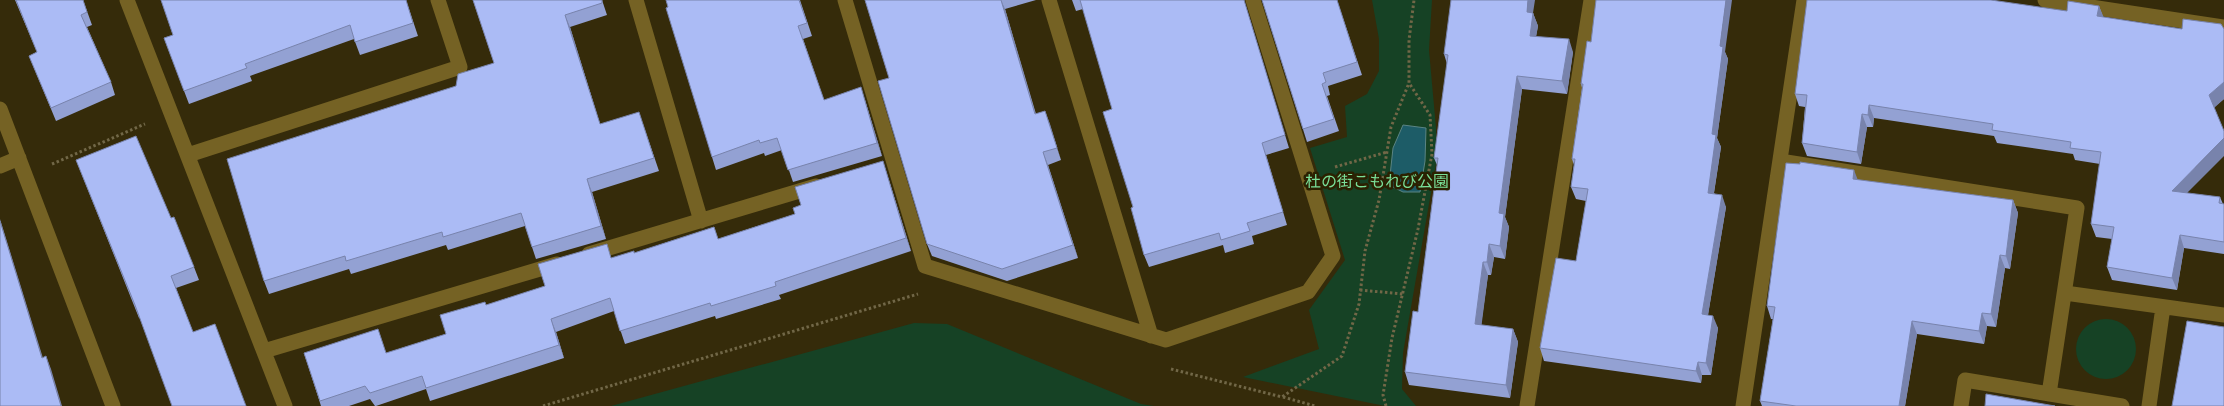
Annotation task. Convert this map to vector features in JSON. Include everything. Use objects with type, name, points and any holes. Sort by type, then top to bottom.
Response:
[{"type":"street","points":[[127,0],[284,406]]},
{"type":"street","points":[[188,155],[460,67],[438,0]]},
{"type":"street","points":[[636,0],[701,221]]},
{"type":"street","points":[[845,0],[925,266],[1166,340],[1308,292],[1332,256],[1253,0]]},
{"type":"street","points":[[1049,0],[1151,336]]},
{"type":"street","points":[[1527,406],[1590,0]]},
{"type":"street","points":[[1743,406],[1804,0]]},
{"type":"street","points":[[2045,0],[2224,27]]},
{"type":"street","points":[[0,109],[113,406]]},
{"type":"street","points":[[0,166],[19,158]]},
{"type":"street","points":[[1780,161],[2077,208],[2049,394]]},
{"type":"street","points":[[875,168],[894,162]]},
{"type":"street","points":[[264,351],[829,182]]},
{"type":"street","points":[[2065,293],[2224,315]]},
{"type":"street","points":[[2150,406],[2163,307]]},
{"type":"street","points":[[1961,406],[1965,380],[2122,406]]},
{"type":"path","points":[[1386,406],[1383,395],[1392,338],[1418,229],[1432,154],[1430,115],[1409,82],[1409,40],[1414,0]]},
{"type":"path","points":[[52,164],[172,113]]},
{"type":"path","points":[[1308,175],[1388,152]]},
{"type":"path","points":[[1360,290],[1403,294]]},
{"type":"path","points":[[1282,397],[1316,406]]},
{"type":"green space","name":"杜の街こもれび公園","points":[[1372,0],[1432,0],[1429,50],[1436,128],[1436,164],[1403,353],[1402,389],[1416,406],[1385,406],[1243,377],[1319,349],[1309,310],[1345,260],[1310,148],[1347,137],[1345,106],[1367,94],[1379,71],[1379,39]]},
{"type":"green space","points":[[2100,319],[2112,319],[2128,327],[2134,337],[2136,349],[2134,361],[2128,371],[2112,379],[2100,379],[2084,371],[2076,355],[2076,343],[2084,327]]},
{"type":"green space","points":[[914,323],[947,324],[1141,404],[1154,406],[611,406]]},
{"type":"water","points":[[1403,125],[1426,128],[1425,161],[1420,192],[1403,192],[1389,185],[1393,148]]},
{"type":"building","points":[[16,0],[83,0],[87,12],[81,15],[111,82],[51,108],[29,56],[37,52]]},
{"type":"building","points":[[161,0],[406,0],[413,23],[355,42],[350,25],[245,64],[247,68],[184,91],[164,38],[173,35]]},
{"type":"building","points":[[473,0],[602,0],[602,3],[565,15],[600,124],[639,112],[654,158],[587,179],[601,226],[532,247],[521,213],[443,237],[442,232],[346,261],[345,256],[264,281],[227,159],[456,86],[458,74],[494,63]]},
{"type":"building","points":[[666,0],[799,0],[807,23],[798,26],[824,100],[861,87],[877,143],[788,170],[777,138],[760,143],[759,140],[712,157],[666,8],[668,7]]},
{"type":"building","points":[[865,0],[1001,0],[1035,114],[1045,111],[1057,148],[1043,152],[1073,245],[1002,269],[927,244],[878,81],[889,78]]},
{"type":"building","points":[[1080,0],[1244,0],[1285,135],[1262,143],[1283,212],[1247,223],[1250,231],[1221,240],[1219,233],[1144,255],[1131,208],[1133,207],[1103,112],[1112,109]]},
{"type":"building","points":[[1262,0],[1337,0],[1357,62],[1323,73],[1326,82],[1322,84],[1334,119],[1303,129]]},
{"type":"building","points":[[1451,0],[1528,0],[1527,12],[1533,13],[1530,36],[1569,39],[1562,81],[1517,76],[1499,213],[1504,214],[1500,246],[1489,244],[1487,262],[1483,262],[1475,324],[1513,329],[1506,385],[1405,372],[1413,311],[1418,312],[1438,158],[1434,158],[1448,55],[1444,54]]},
{"type":"building","points":[[1596,0],[1726,0],[1720,46],[1723,47],[1712,134],[1716,135],[1708,193],[1722,195],[1702,314],[1713,316],[1706,363],[1698,362],[1696,371],[1540,348],[1556,258],[1576,261],[1588,189],[1571,187],[1575,159],[1572,159],[1587,41],[1591,42]]},
{"type":"building","points":[[1807,0],[1991,0],[2067,11],[2068,1],[2099,6],[2097,16],[2182,29],[2183,19],[2221,24],[2224,29],[2224,82],[2209,95],[2224,131],[2224,138],[2172,191],[2220,197],[2219,203],[2224,204],[2224,242],[2180,235],[2172,278],[2107,267],[2114,227],[2091,224],[2101,152],[2070,148],[2071,142],[1992,130],[1993,124],[1869,105],[1868,115],[1862,114],[1857,152],[1802,143],[1807,95],[1795,94]]},
{"type":"building","points":[[136,136],[171,218],[174,217],[194,267],[171,276],[193,332],[215,324],[246,406],[172,406],[135,305],[76,160]]},
{"type":"building","points":[[883,161],[906,238],[775,282],[776,286],[711,306],[710,303],[620,331],[610,298],[551,319],[559,345],[426,388],[422,376],[370,393],[365,386],[320,401],[304,353],[378,329],[386,353],[446,334],[440,315],[485,302],[486,305],[545,286],[538,264],[607,244],[611,258],[634,251],[634,253],[714,227],[718,239],[795,214],[793,208],[801,205],[795,187]]},
{"type":"building","points":[[1800,162],[1854,170],[1853,179],[2013,200],[2006,256],[2000,255],[1991,314],[1982,313],[1979,331],[1912,321],[1899,406],[1796,406],[1760,401],[1775,307],[1767,306],[1786,163],[1800,164]]},
{"type":"building","points":[[0,221],[42,358],[46,356],[61,406],[0,406]]},
{"type":"building","points":[[2187,321],[2224,327],[2224,406],[2172,406]]},
{"type":"building","points":[[1986,394],[2055,406],[1985,406]]}]
